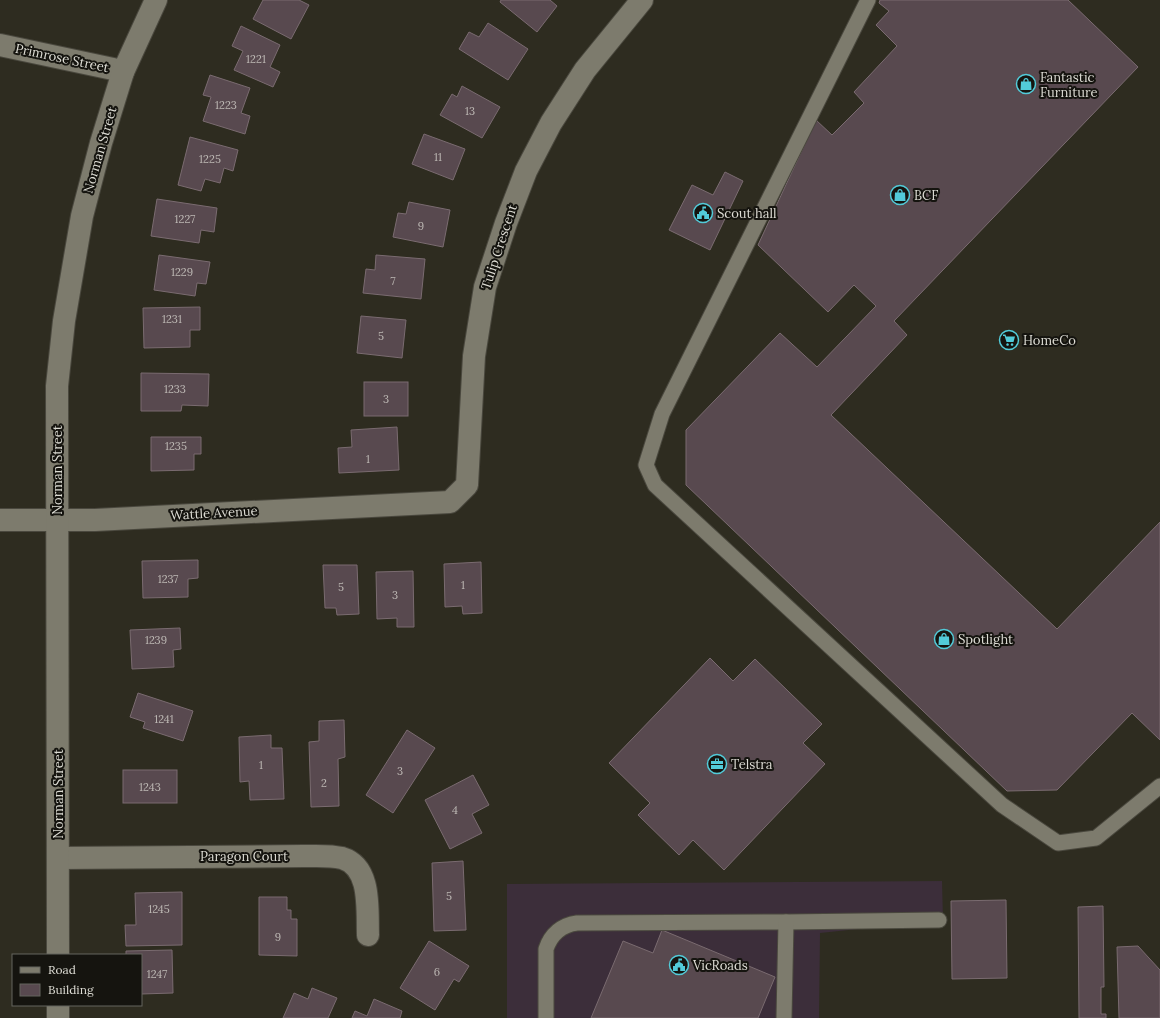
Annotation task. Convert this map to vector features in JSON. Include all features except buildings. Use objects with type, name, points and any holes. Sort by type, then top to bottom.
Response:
[{"type":"street","name":"Norman Street","points":[[58,954],[57,386],[64,321],[82,216],[100,143],[123,72],[156,0]]},
{"type":"street","name":"Tulip Crescent","points":[[427,502],[450,502],[467,485],[474,356],[485,287],[506,223],[526,171],[551,123],[585,70],[642,0]]},
{"type":"street","name":"Primrose Street","points":[[0,45],[123,72]]},
{"type":"street","name":"Wattle Avenue","points":[[0,520],[95,520],[427,502]]},
{"type":"street","name":"Paragon Court","points":[[58,858],[297,856],[340,858],[346,860],[357,869],[364,882],[368,935]]},
{"type":"street","points":[[58,1006],[58,1018]]},
{"type":"lane","points":[[868,0],[662,414],[646,465],[655,485],[996,800],[1058,843],[1096,838],[1160,786]]},
{"type":"lane","points":[[546,1018],[546,949],[550,938],[568,924],[939,920]]},
{"type":"lane","points":[[784,1018],[786,922]]},
{"type":"shaded area","points":[[942,881],[943,920],[820,933],[819,1018],[507,1018],[507,884]]},
{"type":"place","name":"Fantastic Furniture","points":[[1026,84]]},
{"type":"place","name":"BCF","points":[[900,195]]},
{"type":"place","name":"Scout hall","points":[[703,213]]},
{"type":"place","name":"HomeCo","points":[[1009,340]]},
{"type":"place","name":"Spotlight","points":[[944,639]]},
{"type":"place","name":"Telstra","points":[[717,764]]},
{"type":"place","name":"VicRoads","points":[[679,965]]}]
